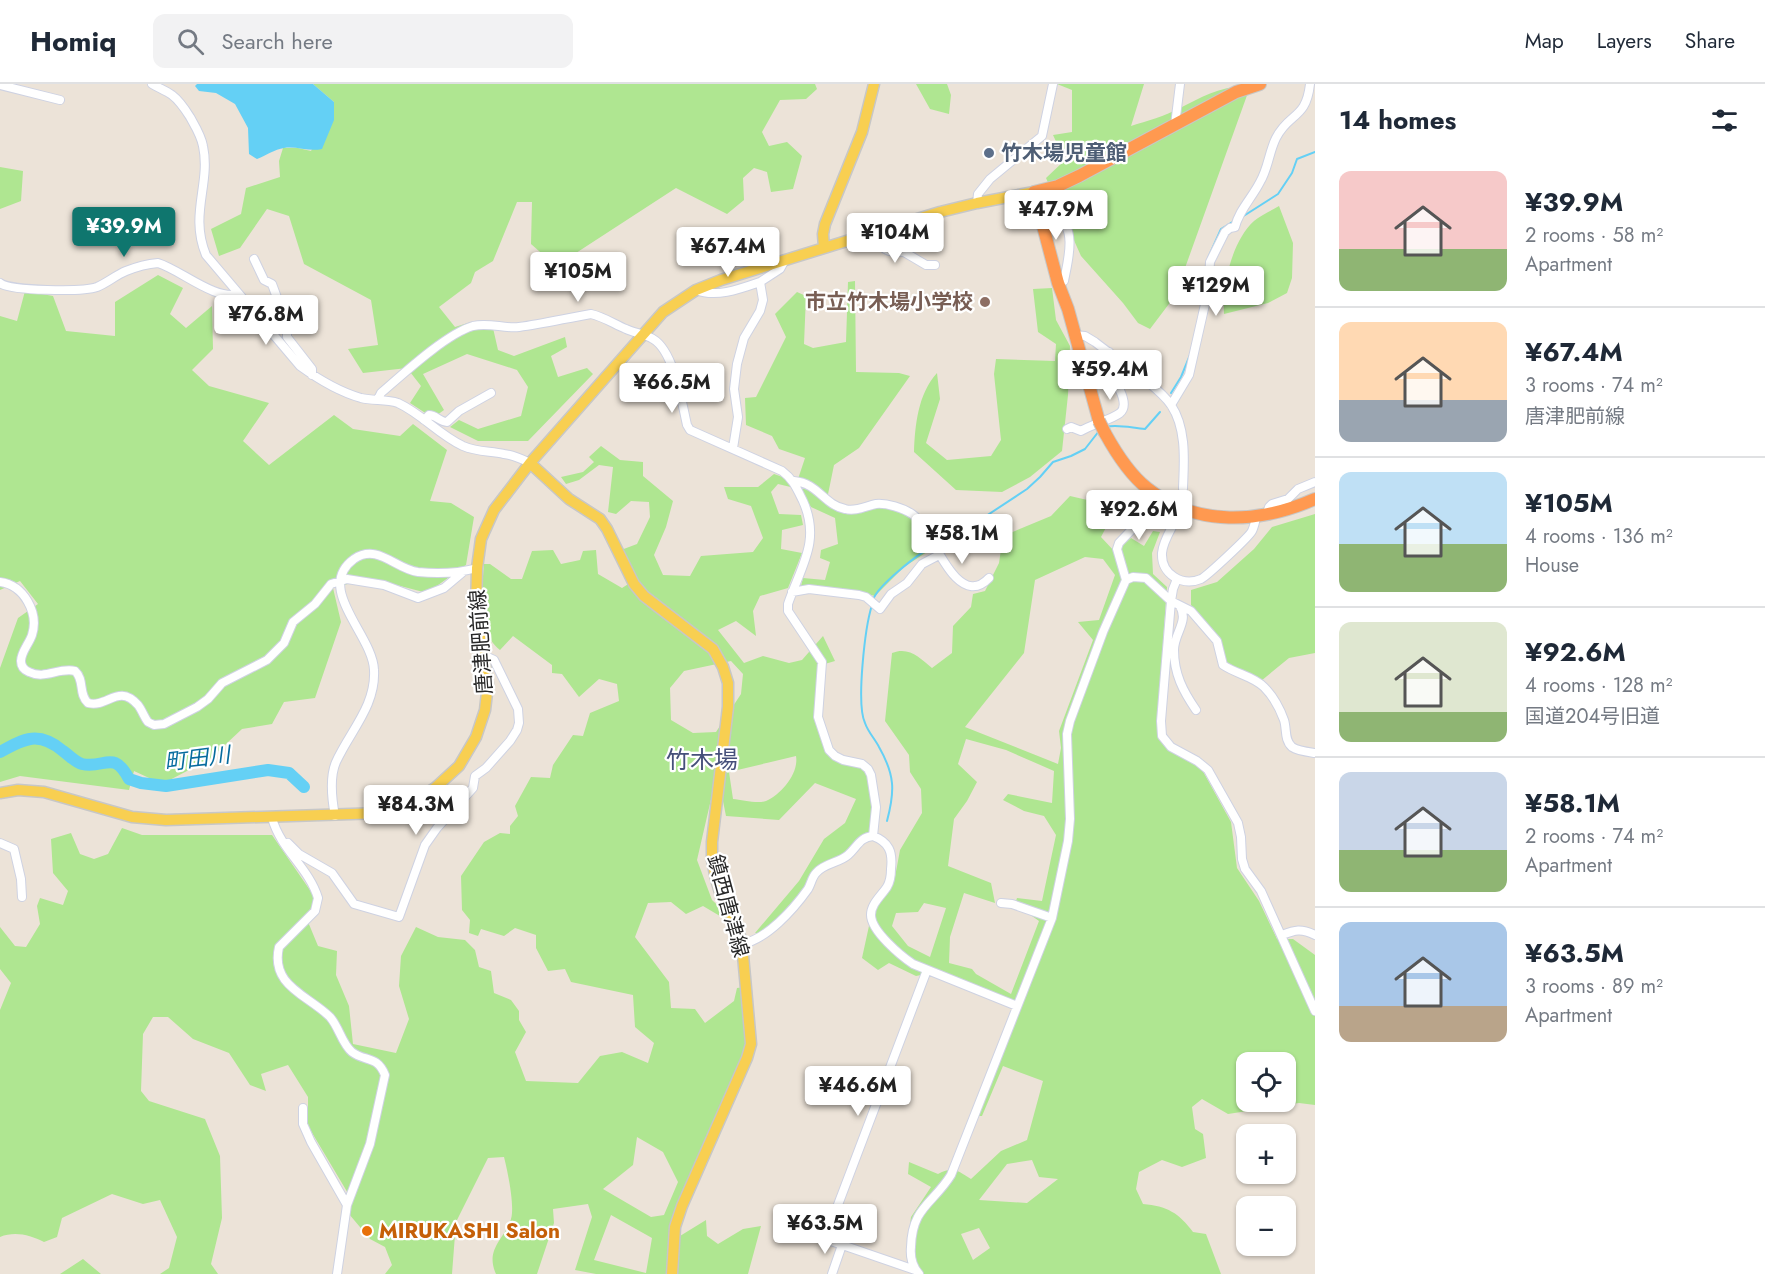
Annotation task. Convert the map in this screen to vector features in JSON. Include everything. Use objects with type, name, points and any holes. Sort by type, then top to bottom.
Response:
[{"type":"highway","points":[[1260,84],[1236,92],[1079,176],[1058,186],[1034,192],[1038,213],[1099,421],[1130,471],[1146,488],[1167,502],[1214,516],[1236,519],[1261,517],[1292,509],[1315,499]]},
{"type":"main road","points":[[824,248],[825,224],[862,132],[874,84]]},
{"type":"main road","name":"唐津肥前線","points":[[0,793],[18,790],[44,792],[132,817],[166,820],[273,823],[381,813],[407,806],[435,788],[459,766],[476,737],[485,710],[488,684],[476,610],[477,568],[482,539],[494,510],[530,463],[663,312],[696,290],[785,260],[940,212],[1034,192]]},
{"type":"main road","name":"鎮西唐津線","points":[[530,463],[569,499],[600,519],[634,584],[644,596],[713,649],[723,667],[728,683],[728,707],[712,842],[712,860],[721,896],[738,925],[742,944],[751,1044],[747,1058],[682,1206],[675,1227],[672,1274]]},
{"type":"street","points":[[152,84],[174,96],[184,106],[203,146],[204,159],[198,223],[200,241],[206,255],[300,366],[312,375],[352,395],[395,402],[464,447],[510,455],[530,463]]},
{"type":"street","points":[[977,203],[978,194],[990,179],[1042,136],[1053,84]]},
{"type":"street","points":[[1175,125],[1179,84]]},
{"type":"street","points":[[1171,405],[1189,375],[1208,291],[1210,262],[1225,232],[1235,227],[1261,181],[1276,138],[1283,127],[1304,108],[1309,98],[1310,84]]},
{"type":"street","points":[[0,85],[60,100]]},
{"type":"street","points":[[1038,213],[1059,218],[1066,225],[1069,234],[1064,281],[1058,283]]},
{"type":"street","points":[[879,232],[885,249],[909,253],[926,265],[934,265]]},
{"type":"street","points":[[254,260],[264,280],[272,284],[284,314],[287,337],[312,369],[312,375]]},
{"type":"street","points":[[696,290],[705,294],[725,292],[760,282],[780,269],[785,260]]},
{"type":"street","points":[[0,283],[10,287],[90,289],[100,286],[125,271],[158,263],[219,294],[231,296],[239,294]]},
{"type":"street","points":[[733,448],[738,417],[734,389],[737,364],[744,338],[760,311],[763,300],[760,282]]},
{"type":"street","points":[[378,399],[381,393],[413,365],[473,326],[489,324],[518,327],[591,314],[603,317],[642,336],[652,338],[658,343],[676,377],[690,430],[782,471],[794,481],[818,490],[829,502],[844,509],[852,510],[885,504],[909,512],[921,522],[938,553],[960,581],[978,585],[989,578]]},
{"type":"street","points":[[1074,335],[1085,336],[1109,352],[1160,393],[1171,405],[1182,435],[1183,488]]},
{"type":"street","points":[[1067,429],[1071,427],[1081,431],[1120,413],[1124,408],[1124,400],[1107,364],[1109,352]]},
{"type":"street","points":[[424,420],[432,415],[442,422],[447,422],[459,411],[491,393]]},
{"type":"street","points":[[794,481],[810,520],[811,538],[792,592],[788,611],[822,662],[818,717],[829,750],[843,760],[862,764],[871,776],[876,807],[873,836]]},
{"type":"street","points":[[1176,519],[1164,542],[1163,564],[1169,574],[1177,579],[1188,581],[1200,579],[1246,539],[1272,504],[1288,499],[1298,489],[1315,482]]},
{"type":"street","points":[[917,1272],[910,1252],[913,1225],[927,1202],[951,1175],[1052,918],[1068,842],[1070,721],[1103,632],[1126,580],[1117,549],[1119,543],[1137,525],[1147,502]]},
{"type":"street","points":[[334,816],[332,785],[336,762],[362,716],[371,697],[375,681],[374,666],[368,645],[343,603],[339,580],[342,572],[354,559],[364,554],[374,553],[418,572],[463,572],[477,568]]},
{"type":"street","points":[[792,592],[809,589],[859,595],[866,597],[880,609],[891,594],[907,584],[922,564],[938,553]]},
{"type":"street","points":[[0,582],[11,584],[26,598],[33,616],[32,636],[21,658],[24,669],[49,675],[63,670],[75,671],[81,681],[82,695],[88,703],[98,704],[113,696],[123,696],[140,707],[148,722],[158,725],[197,707],[208,699],[222,683],[267,660],[284,643],[293,622],[315,604],[331,584],[347,579],[384,585],[418,598],[444,588],[463,572]]},
{"type":"street","points":[[1126,580],[1134,577],[1146,578],[1171,601],[1191,611],[1217,641],[1223,665],[1263,685],[1271,694],[1283,717],[1286,737],[1291,746],[1315,753]]},
{"type":"street","points":[[1177,579],[1171,601],[1161,721],[1162,736],[1171,747],[1197,761],[1208,770],[1238,823],[1245,869],[1261,891],[1315,1011]]},
{"type":"street","points":[[1180,606],[1184,620],[1174,649],[1177,677],[1196,710]]},
{"type":"street","points":[[273,823],[299,854],[332,873],[354,904],[399,917],[425,845],[473,788],[475,776],[486,768],[517,730],[519,716],[503,676],[494,660],[483,656]]},
{"type":"street","points":[[273,823],[280,840],[303,871],[318,898],[315,911],[279,947],[279,967],[285,982],[330,1017],[354,1054],[372,1059],[381,1067],[385,1075],[370,1144],[347,1205],[336,1274]]},
{"type":"street","points":[[742,944],[762,937],[798,903],[816,873],[825,866],[849,855],[861,840],[873,836],[887,844],[892,851],[892,860],[888,885],[872,910],[872,922],[901,956],[927,970],[1017,1006]]},
{"type":"street","points":[[0,843],[14,849],[21,879],[22,897]]},
{"type":"street","points":[[1001,903],[1012,904],[1052,918]]},
{"type":"street","points":[[1282,935],[1297,929],[1305,930],[1315,936]]},
{"type":"street","points":[[917,1272],[825,1239],[927,970]]},
{"type":"street","points":[[303,1108],[303,1124],[311,1142],[347,1205]]},
{"type":"street","points":[[832,1274],[842,1245]]},
{"type":"green space","points":[[313,84],[815,84],[817,89],[806,99],[780,100],[762,132],[769,146],[787,142],[802,156],[793,189],[771,192],[767,172],[754,168],[743,178],[744,200],[727,214],[676,188],[556,266],[531,244],[532,202],[517,202],[493,261],[475,272],[471,283],[439,307],[455,327],[471,322],[493,328],[498,350],[514,356],[565,337],[567,347],[551,356],[558,377],[587,368],[593,374],[528,441],[478,441],[450,427],[459,420],[478,429],[521,416],[528,387],[517,370],[467,354],[423,374],[444,410],[433,418],[410,403],[421,386],[407,368],[363,373],[348,349],[378,345],[371,300],[304,264],[289,216],[267,209],[240,248],[219,256],[211,229],[241,214],[246,188],[280,177],[279,161],[283,148],[311,151],[334,102]]},
{"type":"green space","points":[[916,84],[947,84],[951,95],[949,114],[930,109]]},
{"type":"green space","points":[[1057,84],[1144,84],[1131,126],[1156,118],[1213,92],[1231,87],[1250,87],[1185,268],[1181,288],[1150,329],[1138,323],[1081,256],[1046,178],[1065,160],[1085,149],[1060,150],[1053,135],[1072,132],[1072,90]]},
{"type":"green space","points":[[0,167],[23,171],[21,201],[0,209]]},
{"type":"green space","points":[[1279,206],[1293,243],[1292,278],[1287,293],[1268,303],[1224,314],[1227,277],[1240,240],[1254,221]]},
{"type":"green space","points":[[158,275],[183,288],[170,314],[186,328],[212,306],[213,349],[192,370],[209,386],[269,403],[243,441],[269,465],[334,415],[353,429],[400,436],[413,424],[447,450],[430,501],[451,503],[474,517],[466,565],[427,593],[370,578],[333,588],[341,622],[315,698],[284,702],[272,724],[242,729],[210,759],[162,784],[134,771],[129,790],[20,776],[0,782],[0,668],[18,618],[38,604],[20,581],[0,590],[0,316],[17,321],[25,291],[53,296],[66,331],[115,336],[115,302]]},
{"type":"green space","points":[[855,281],[856,372],[899,373],[910,376],[859,448],[834,465],[826,504],[844,513],[881,507],[906,513],[920,528],[930,550],[904,567],[875,596],[859,592],[801,586],[803,578],[825,580],[830,562],[820,558],[821,550],[838,544],[835,518],[811,507],[799,489],[778,484],[771,492],[779,514],[801,515],[803,525],[782,530],[781,549],[802,553],[788,588],[760,596],[753,611],[756,636],[736,621],[718,630],[744,663],[763,656],[789,663],[802,660],[823,636],[835,661],[818,666],[814,715],[828,754],[857,765],[867,773],[873,809],[870,832],[859,837],[847,853],[817,866],[798,896],[762,934],[755,933],[799,881],[824,839],[845,823],[856,799],[815,783],[779,820],[726,816],[722,796],[712,795],[697,860],[712,900],[728,915],[725,919],[703,906],[686,914],[671,902],[648,903],[635,937],[669,982],[671,1008],[695,1009],[705,1023],[734,1001],[737,988],[744,987],[748,1038],[743,1060],[676,1210],[680,1236],[706,1220],[707,1236],[718,1244],[743,1229],[761,1226],[748,1274],[596,1274],[575,1270],[592,1217],[588,1204],[553,1209],[554,1223],[537,1274],[496,1274],[493,1264],[495,1248],[507,1228],[512,1213],[509,1178],[504,1157],[488,1158],[456,1222],[452,1274],[385,1274],[392,1265],[385,1247],[370,1239],[349,1214],[352,1200],[308,1126],[308,1097],[288,1065],[261,1074],[266,1091],[250,1085],[229,1053],[193,1039],[168,1017],[153,1017],[143,1034],[141,1091],[149,1101],[205,1119],[220,1156],[222,1218],[211,1264],[218,1274],[160,1274],[169,1268],[177,1237],[160,1200],[143,1204],[112,1194],[62,1218],[57,1237],[44,1242],[22,1235],[11,1234],[0,1237],[0,1010],[11,983],[0,969],[0,927],[15,946],[26,947],[40,924],[37,906],[40,898],[63,905],[68,891],[53,873],[51,839],[71,833],[80,854],[94,859],[108,854],[122,828],[142,835],[272,835],[314,896],[313,908],[306,917],[318,946],[337,951],[336,975],[349,1006],[353,1044],[396,1053],[409,1019],[399,986],[401,956],[416,927],[438,937],[465,940],[475,950],[479,967],[491,971],[494,993],[511,1000],[519,1011],[519,1020],[526,1032],[515,1052],[526,1081],[578,1083],[600,1056],[622,1052],[648,1063],[654,1043],[635,1027],[633,995],[571,982],[565,969],[548,971],[536,948],[536,935],[515,928],[504,936],[481,929],[478,936],[469,933],[470,920],[462,910],[461,876],[484,842],[500,833],[510,834],[510,826],[518,816],[515,806],[531,777],[550,778],[553,765],[573,735],[583,736],[590,713],[619,701],[617,684],[599,679],[579,697],[562,674],[552,673],[552,665],[513,636],[500,650],[492,642],[482,610],[484,564],[490,564],[511,579],[522,579],[532,551],[553,550],[561,564],[580,560],[583,551],[596,550],[598,574],[622,588],[633,581],[621,550],[637,544],[650,517],[649,502],[631,501],[616,514],[608,512],[613,467],[599,465],[579,480],[566,484],[561,477],[583,472],[594,462],[589,457],[601,446],[620,460],[643,462],[643,476],[673,501],[666,527],[654,555],[663,575],[690,576],[701,556],[753,552],[763,538],[751,506],[728,499],[724,487],[758,487],[774,474],[797,482],[805,458],[779,449],[772,436],[746,425],[745,398],[756,397],[786,337],[775,314],[797,292],[806,296],[804,344],[813,348],[846,342],[848,282]],"holes":[[[731,661],[743,674],[741,694],[716,732],[693,733],[671,720],[670,688],[684,671]],[[796,756],[795,769],[788,782],[772,798],[763,802],[733,799],[729,772]],[[637,1137],[663,1152],[678,1182],[664,1215],[651,1217],[603,1189],[633,1165]],[[611,1215],[652,1238],[646,1273],[594,1260]]]},
{"type":"green space","points":[[1052,288],[1056,320],[1070,346],[1062,451],[1030,477],[1002,492],[956,490],[914,452],[915,431],[926,390],[937,373],[940,399],[926,443],[947,460],[991,456],[1001,440],[994,374],[996,359],[1055,361],[1056,344],[1038,332],[1033,289]]},
{"type":"green space","points":[[1070,496],[1096,502],[1112,516],[1101,537],[1115,552],[1131,538],[1144,546],[1153,531],[1160,532],[1152,553],[1153,574],[1167,587],[1157,726],[1166,746],[1200,766],[1231,822],[1237,868],[1259,901],[1277,939],[1293,939],[1315,955],[1315,1105],[1296,1103],[1296,1052],[1236,1052],[1236,1112],[1241,1112],[1228,1114],[1202,1099],[1192,1107],[1195,1129],[1203,1134],[1206,1158],[1182,1167],[1162,1160],[1139,1172],[1136,1189],[1143,1204],[1166,1209],[1183,1220],[1193,1232],[1206,1234],[1221,1274],[916,1274],[906,1256],[911,1217],[931,1187],[908,1174],[909,1162],[938,1174],[955,1170],[971,1179],[1001,1151],[1027,1140],[1043,1081],[1003,1066],[982,1116],[977,1116],[1018,1007],[936,972],[916,976],[889,963],[878,970],[862,958],[874,903],[895,877],[900,850],[922,813],[921,789],[910,772],[909,755],[885,721],[892,653],[909,652],[932,668],[952,653],[953,626],[971,607],[973,594],[985,591],[999,563],[1003,536],[1051,516]],"holes":[[[1085,557],[1103,559],[1115,575],[1099,620],[1078,622],[1093,640],[1059,731],[1061,748],[1058,764],[965,727],[1024,653],[1035,580]],[[966,739],[1006,750],[1054,771],[1052,803],[1008,794],[1003,800],[1024,811],[1044,816],[1056,835],[1042,901],[1017,898],[1015,904],[1039,921],[1011,994],[976,974],[972,969],[949,963],[950,937],[964,893],[995,903],[991,883],[948,866],[954,819],[977,782],[958,764]],[[924,903],[946,908],[930,957],[908,946],[892,926],[896,913],[918,912]],[[1032,1160],[1039,1177],[1058,1179],[1027,1203],[979,1200],[1007,1164]],[[979,1228],[990,1248],[973,1260],[961,1234]]]},
{"type":"green space","points":[[1315,514],[1315,653],[1289,658],[1261,681],[1223,669],[1220,641],[1191,605],[1191,590],[1217,582],[1254,549],[1272,527]]},
{"type":"green space","points":[[83,1259],[101,1274],[60,1274]]},
{"type":"water","points":[[197,84],[313,84],[334,102],[334,120],[322,149],[284,148],[257,159],[249,154],[248,128],[235,104],[216,93],[199,91],[195,86]]},
{"type":"waterway","points":[[1242,217],[1278,194],[1292,173],[1297,159],[1315,152]]},
{"type":"waterway","points":[[1208,258],[1221,229],[1234,221]]},
{"type":"waterway","points":[[1201,306],[1205,276]]},
{"type":"waterway","points":[[1171,393],[1190,355]]},
{"type":"waterway","points":[[1106,427],[1145,429],[1160,412]]},
{"type":"waterway","points":[[938,545],[971,530],[977,522],[1027,489],[1053,462],[1085,449],[1099,431]]},
{"type":"waterway","points":[[873,600],[890,579],[932,547]]},
{"type":"waterway","points":[[872,605],[864,647],[861,700],[865,723],[891,775],[892,792],[887,821]]},
{"type":"waterway","name":"町田川","points":[[0,752],[25,740],[39,739],[54,745],[82,764],[113,762],[129,779],[141,783],[166,786],[268,770],[289,773],[304,787]]},
{"type":"tunnel","points":[[1176,519],[1183,488]]},
{"type":"place","name":"竹木場児童館","points":[[989,153]]},
{"type":"place","name":"市立竹木場小学校","points":[[985,302]]},
{"type":"place","name":"MIRUKASHI Salon","points":[[367,1231]]},
{"type":"district","name":"竹木場","points":[[702,759]]}]
